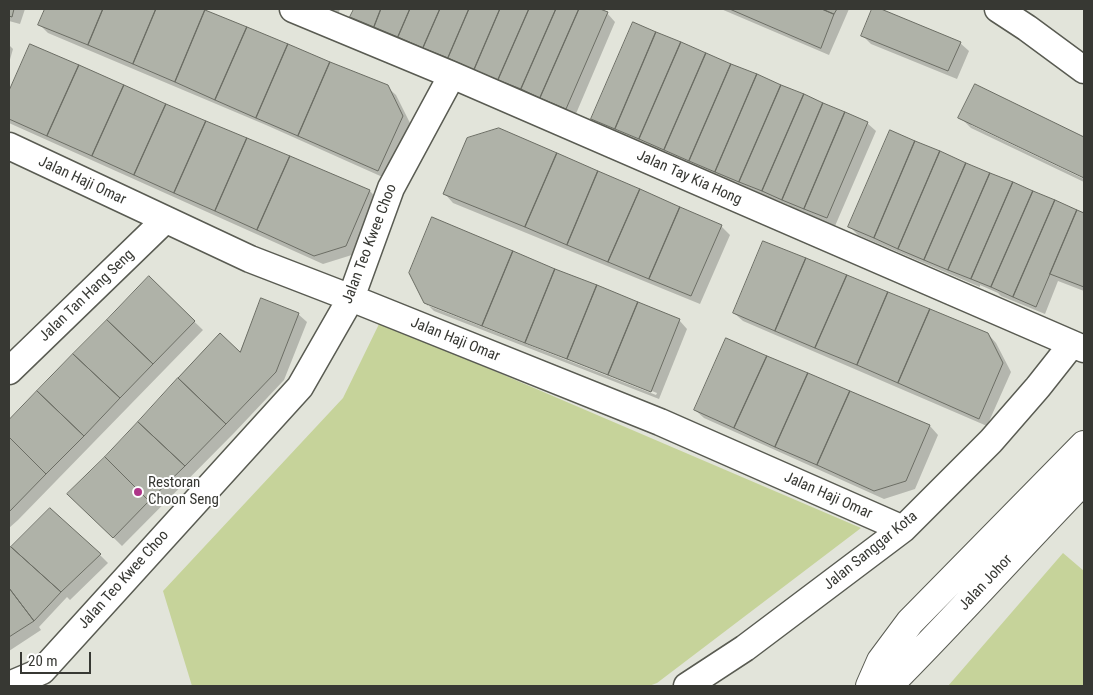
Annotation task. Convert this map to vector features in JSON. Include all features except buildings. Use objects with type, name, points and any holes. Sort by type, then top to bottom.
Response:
[{"type":"highway","points":[[870,686],[881,661],[910,622],[1084,445]]},
{"type":"highway","name":"Jalan Johor","points":[[888,686],[1084,480]]},
{"type":"street","name":"Jalan Tay Kia Hong","points":[[293,9],[452,75],[1078,347]]},
{"type":"street","points":[[998,9],[1084,70]]},
{"type":"street","name":"Jalan Teo Kwee Choo","points":[[13,685],[42,670],[300,387],[352,298],[390,188],[452,75]]},
{"type":"street","name":"Jalan Haji Omar","points":[[9,146],[250,259],[660,422],[903,529]]},
{"type":"street","name":"Jalan Tan Hang Seng","points":[[9,372],[165,220]]},
{"type":"street","name":"Jalan Sanggar Kota","points":[[686,686],[745,648],[903,529],[992,441],[1038,387],[1078,347]]},
{"type":"green space","points":[[380,322],[861,528],[657,683],[649,686],[192,686],[163,591],[343,398]]},
{"type":"green space","points":[[1063,553],[1084,571],[1084,686],[948,686]]},
{"type":"place","name":"Restoran Choon Seng","points":[[138,492]]}]
